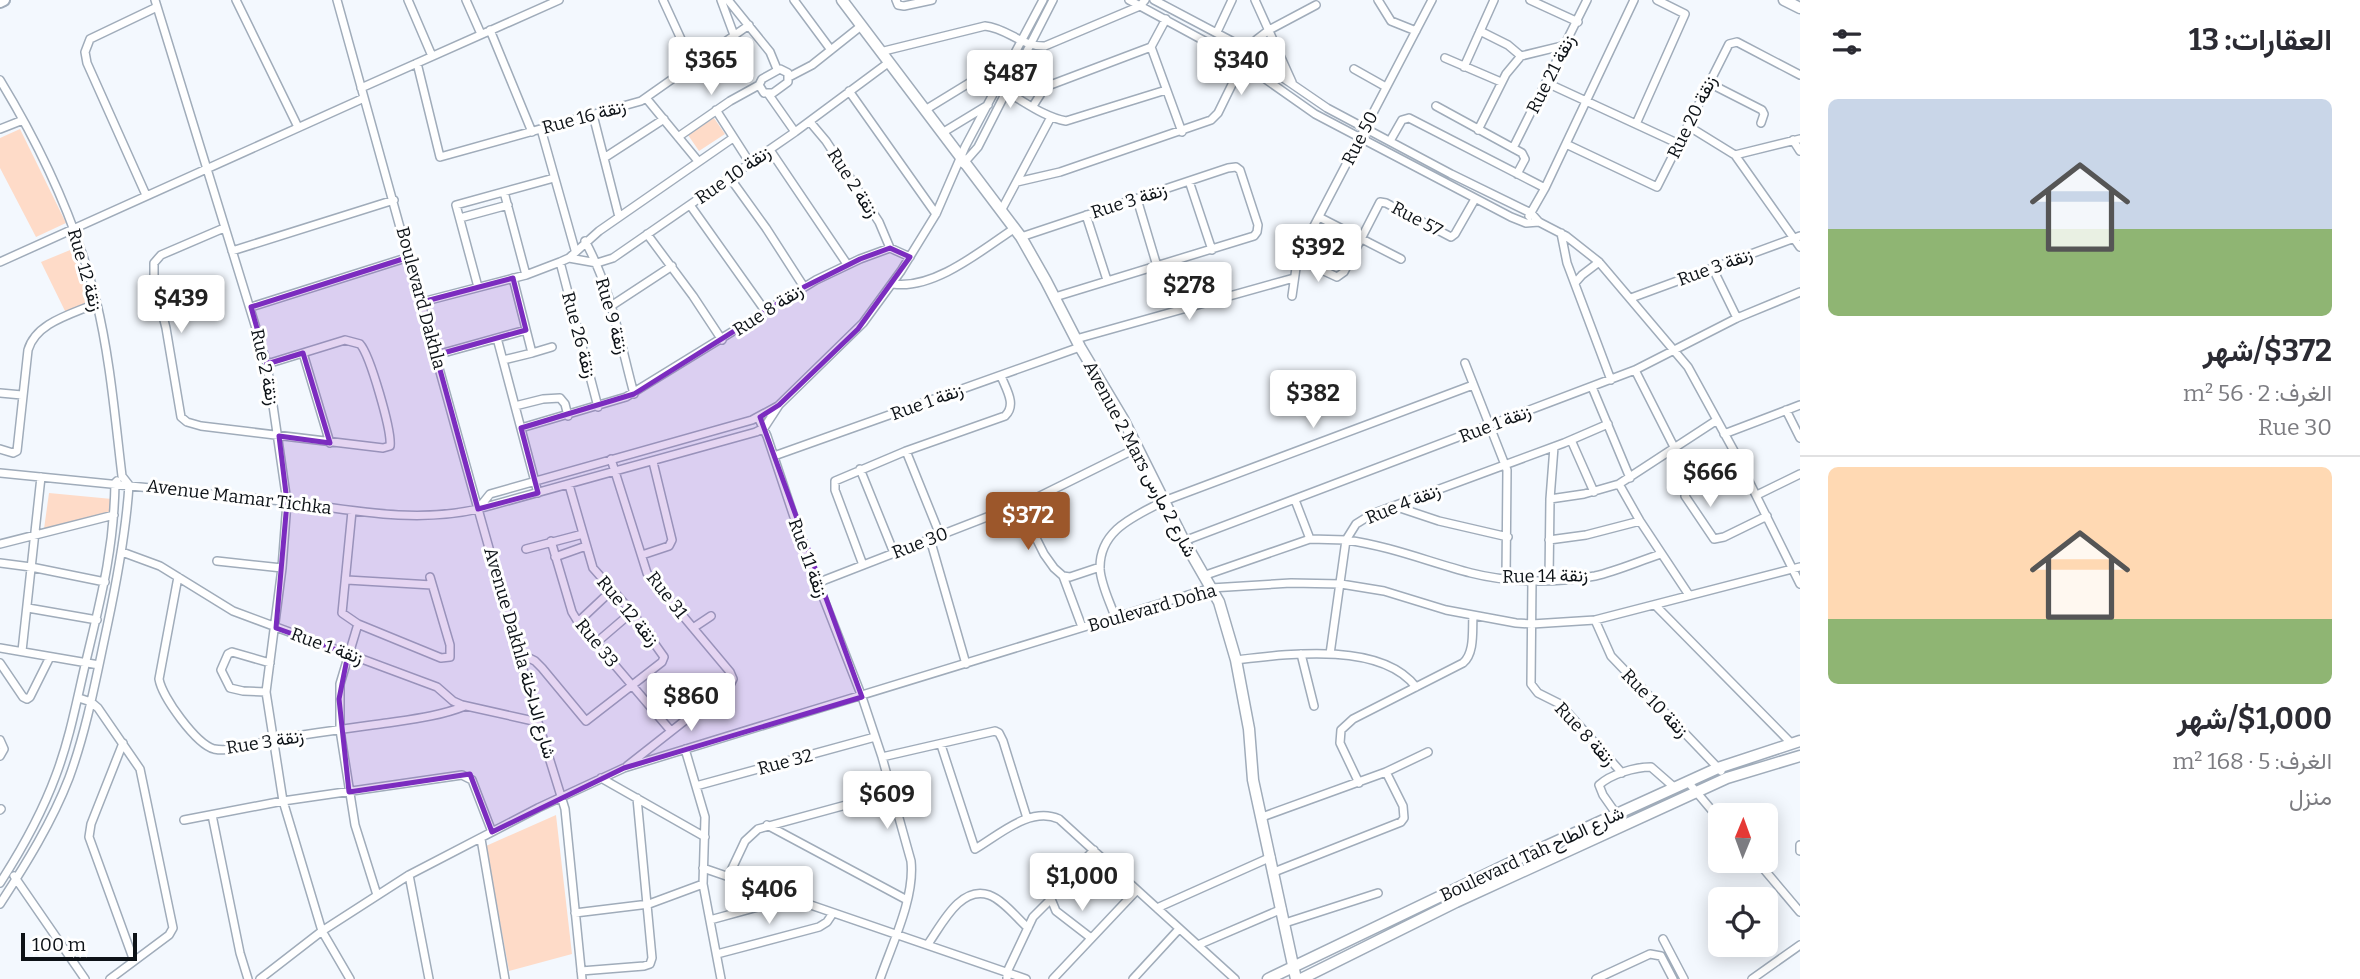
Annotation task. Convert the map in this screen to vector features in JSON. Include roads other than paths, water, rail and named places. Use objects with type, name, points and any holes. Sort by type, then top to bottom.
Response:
[{"type":"street","points":[[236,0],[298,127]]},
{"type":"street","points":[[337,0],[361,88],[559,0]]},
{"type":"street","points":[[408,0],[432,57]]},
{"type":"street","points":[[466,0],[481,34]]},
{"type":"street","points":[[663,0],[692,63]]},
{"type":"street","points":[[721,0],[734,35]]},
{"type":"street","points":[[728,0],[772,55],[777,69]]},
{"type":"street","points":[[794,0],[831,50]]},
{"type":"street","name":"Avenue 2 Mars شارع 2 مارس","points":[[842,0],[943,133],[961,163],[1002,209],[1018,233],[1123,419],[1162,502],[1223,611],[1247,717],[1253,780],[1298,979]]},
{"type":"street","points":[[897,2],[907,6],[932,0]]},
{"type":"street","points":[[961,163],[988,104],[1043,0]]},
{"type":"street","points":[[961,163],[978,147],[1053,0]]},
{"type":"street","points":[[1129,0],[1142,3],[1243,62],[1303,107],[1360,139],[1475,200],[1526,222],[1539,222]]},
{"type":"street","points":[[1154,0],[1249,51],[1318,102],[1531,213],[1539,222],[1561,233],[1599,262],[1674,350],[1701,388],[1797,569],[1800,584]]},
{"type":"street","points":[[1217,32],[1232,0]]},
{"type":"street","points":[[1255,0],[1293,85]]},
{"type":"street","points":[[1378,0],[1391,21],[1416,31]]},
{"type":"street","name":"Rue 50","points":[[1292,296],[1298,259],[1432,0]]},
{"type":"street","points":[[1464,67],[1494,0]]},
{"type":"street","points":[[1530,0],[1578,22]]},
{"type":"street","name":"Rue 21 زنقة","points":[[1513,148],[1587,0]]},
{"type":"street","points":[[1526,222],[1587,102],[1634,0]]},
{"type":"street","points":[[1636,124],[1685,14],[1657,0]]},
{"type":"street","points":[[1784,0],[1800,8]]},
{"type":"street","points":[[146,195],[85,52],[90,39],[156,3]]},
{"type":"street","name":"Rue 2 زنقة","points":[[156,3],[267,364],[287,502],[276,628],[266,692],[283,801],[322,931],[350,979]]},
{"type":"street","points":[[880,52],[985,26],[1030,45],[1050,45],[1142,3]]},
{"type":"street","points":[[1017,182],[1049,175],[1182,132],[1215,117],[1256,40],[1316,5]]},
{"type":"street","points":[[1033,106],[1046,86],[1151,47],[1166,19]]},
{"type":"street","name":"Rue 16 زنقة","points":[[417,63],[440,157],[646,98],[749,25]]},
{"type":"street","points":[[789,77],[802,72],[861,26]]},
{"type":"street","points":[[490,30],[532,132]]},
{"type":"street","points":[[1480,31],[1508,45],[1521,56]]},
{"type":"street","name":"Rue 20 زنقة","points":[[1566,144],[1657,187],[1726,47],[1731,43],[1737,42],[1800,75]]},
{"type":"street","points":[[1478,130],[1501,82],[1521,56],[1566,44]]},
{"type":"street","points":[[1151,47],[1182,132]]},
{"type":"street","points":[[1445,58],[1501,82]]},
{"type":"street","name":"Rue 10 زنقة","points":[[597,263],[613,258],[730,178],[888,63]]},
{"type":"street","points":[[769,94],[786,85],[789,77],[786,71],[777,69],[762,79],[760,85],[795,132]]},
{"type":"street","points":[[1354,69],[1386,87]]},
{"type":"street","name":"Rue 12 زنقة","points":[[0,80],[40,149],[74,228],[97,303],[122,475],[129,485]]},
{"type":"street","points":[[925,110],[971,80],[997,88],[1051,117],[1066,121],[1166,90]]},
{"type":"street","points":[[1547,83],[1679,144]]},
{"type":"street","points":[[1709,83],[1762,110],[1764,114],[1761,123]]},
{"type":"street","points":[[678,137],[716,110],[760,85]]},
{"type":"street","name":"Boulevard Dakhla","points":[[361,88],[478,509]]},
{"type":"street","points":[[849,92],[936,214]]},
{"type":"street","points":[[0,262],[364,98]]},
{"type":"street","points":[[646,98],[698,161]]},
{"type":"street","points":[[943,133],[988,104]]},
{"type":"street","points":[[1436,106],[1525,156],[1517,174]]},
{"type":"street","points":[[716,110],[750,163]]},
{"type":"street","points":[[593,115],[619,217]]},
{"type":"street","points":[[1002,209],[1051,117]]},
{"type":"street","points":[[1390,141],[1402,120],[1409,118],[1545,188]]},
{"type":"street","name":"Rue 16 زنقة","points":[[604,158],[664,119]]},
{"type":"street","points":[[0,129],[23,120]]},
{"type":"street","name":"Rue 2 زنقة","points":[[810,122],[879,222],[890,248]]},
{"type":"street","points":[[1688,126],[1735,155],[1797,237],[1800,247]]},
{"type":"street","points":[[541,129],[575,250]]},
{"type":"street","points":[[422,302],[526,275],[560,262],[585,241],[733,138]]},
{"type":"street","points":[[1735,155],[1796,139],[1800,151]]},
{"type":"street","points":[[770,150],[847,264]]},
{"type":"street","name":"Avenue Mamar Tichka","points":[[0,472],[352,511],[439,516],[478,509],[738,438],[764,428],[779,405],[863,323],[910,257],[936,214],[961,163]]},
{"type":"street","name":"Rue 3 زنقة","points":[[893,284],[913,285],[934,278],[1018,233],[1086,215],[1228,168],[1238,168],[1258,230],[1251,238],[1212,250]]},
{"type":"street","points":[[478,287],[456,205],[554,177]]},
{"type":"street","points":[[730,178],[804,287]]},
{"type":"street","points":[[1055,297],[1212,250],[1189,181]]},
{"type":"street","points":[[504,192],[526,275]]},
{"type":"street","points":[[1137,198],[1157,266]]},
{"type":"street","points":[[232,251],[394,200]]},
{"type":"street","name":"Rue 57","points":[[1298,259],[1332,276],[1340,276],[1377,205],[1382,202],[1446,236],[1453,236],[1475,200]]},
{"type":"street","points":[[460,218],[508,205]]},
{"type":"street","points":[[690,205],[766,312]]},
{"type":"street","points":[[1086,215],[1107,280]]},
{"type":"street","points":[[1319,217],[1401,259]]},
{"type":"street","points":[[224,228],[161,255],[154,263],[180,413],[187,422],[201,426],[383,449],[390,446],[389,432],[369,360],[360,344],[349,340],[267,364]]},
{"type":"street","points":[[1561,233],[1565,254],[1611,380]]},
{"type":"street","points":[[647,234],[722,340]]},
{"type":"street","name":"Rue 3 زنقة","points":[[1631,298],[1797,237]]},
{"type":"street","name":"Rue 9 زنقة","points":[[585,241],[597,263],[611,306],[634,394]]},
{"type":"street","points":[[890,248],[910,257]]},
{"type":"street","name":"Rue 8 زنقة","points":[[521,428],[634,394],[804,287],[847,264],[890,248]]},
{"type":"street","points":[[251,307],[410,257]]},
{"type":"street","points":[[569,257],[597,263]]},
{"type":"street","name":"Rue 26 زنقة","points":[[560,262],[598,407]]},
{"type":"street","points":[[1575,283],[1599,262]]},
{"type":"street","points":[[611,306],[672,267]]},
{"type":"street","points":[[1713,269],[1737,317]]},
{"type":"street","points":[[513,278],[532,353]]},
{"type":"street","points":[[1078,343],[1294,278]]},
{"type":"street","name":"Rue 1 زنقة","points":[[1184,541],[1611,380],[1737,317],[1800,292]]},
{"type":"street","points":[[0,449],[13,453],[17,451],[28,350],[34,336],[64,317],[97,303]]},
{"type":"street","points":[[436,355],[526,330]]},
{"type":"street","points":[[497,338],[538,493]]},
{"type":"street","name":"Rue 1 زنقة","points":[[774,456],[1002,376],[1078,343]]},
{"type":"street","points":[[503,360],[552,347]]},
{"type":"street","points":[[303,353],[330,443]]},
{"type":"street","points":[[1465,363],[1506,464],[1506,579]]},
{"type":"street","points":[[1635,370],[1674,447]]},
{"type":"street","points":[[863,565],[834,482],[837,478],[1007,414],[1011,405],[1002,376]]},
{"type":"street","points":[[1115,617],[1100,567],[1112,532],[1122,523],[1162,502],[1472,385]]},
{"type":"street","points":[[1592,387],[1630,478]]},
{"type":"street","points":[[0,393],[22,395]]},
{"type":"street","points":[[515,406],[560,398],[565,404],[568,416]]},
{"type":"street","name":"Avenue Mamar Tichka","points":[[478,509],[490,494],[758,417],[779,405]]},
{"type":"street","points":[[1724,435],[1800,405]]},
{"type":"street","points":[[1786,410],[1800,438]]},
{"type":"street","name":"Rue 11 زنقة","points":[[758,417],[817,583],[862,696]]},
{"type":"street","points":[[1550,499],[1594,492],[1619,484],[1717,420]]},
{"type":"street","name":"Rue 4 زنقة","points":[[1346,540],[1351,529],[1363,518],[1554,447],[1608,424]]},
{"type":"street","points":[[1571,440],[1594,492]]},
{"type":"street","points":[[1549,580],[1554,447]]},
{"type":"street","name":"Rue 30","points":[[817,583],[1060,487],[1137,448]]},
{"type":"street","points":[[906,451],[940,535]]},
{"type":"street","name":"Rue 31","points":[[611,459],[647,573],[733,679],[730,685],[671,731]]},
{"type":"street","points":[[642,555],[665,547],[672,540],[653,462]]},
{"type":"street","points":[[1741,464],[1689,487],[1685,496],[1714,539],[1724,537],[1767,516]]},
{"type":"street","points":[[860,469],[894,553]]},
{"type":"street","points":[[1757,495],[1800,474]]},
{"type":"street","points":[[0,883],[29,835],[56,775],[79,698],[97,620],[114,515],[115,483],[122,475]]},
{"type":"street","points":[[22,651],[41,477]]},
{"type":"street","points":[[1619,484],[1689,595]]},
{"type":"street","points":[[0,904],[29,858],[68,778],[99,665],[122,552],[129,485]]},
{"type":"street","name":"Rue 12 زنقة","points":[[569,485],[593,568],[632,612],[664,657],[662,662],[633,687]]},
{"type":"street","points":[[1295,500],[1310,538]]},
{"type":"street","points":[[1019,504],[1044,554],[1063,576],[1082,627]]},
{"type":"street","points":[[1394,506],[1439,522],[1508,537]]},
{"type":"street","name":"Avenue Dakhla شارع الداخلة","points":[[478,509],[565,808],[581,975]]},
{"type":"street","points":[[347,580],[431,581],[450,645],[450,657],[441,658],[358,624],[342,613],[352,511]]},
{"type":"street","points":[[0,544],[114,515]]},
{"type":"street","points":[[1549,540],[1586,535],[1640,521]]},
{"type":"street","points":[[526,549],[583,534]]},
{"type":"street","points":[[1203,576],[1310,538],[1346,540],[1330,654]]},
{"type":"street","points":[[930,539],[966,664]]},
{"type":"street","name":"Rue 14 زنقة","points":[[1346,540],[1403,552],[1470,573],[1506,579],[1549,580],[1598,575],[1661,554]]},
{"type":"street","name":"Rue 33","points":[[551,541],[572,612],[578,622],[671,731]]},
{"type":"street","points":[[555,557],[586,546]]},
{"type":"street","name":"Rue 1 زنقة","points":[[122,552],[151,562],[223,606],[437,687],[453,701],[538,722]]},
{"type":"street","points":[[217,561],[282,568]]},
{"type":"street","points":[[0,564],[31,567],[105,582]]},
{"type":"street","points":[[1063,576],[1073,576],[1100,567]]},
{"type":"street","name":"Boulevard Doha","points":[[260,979],[322,931],[409,875],[624,768],[1211,588],[1291,583],[1341,584],[1384,591],[1446,610],[1532,624],[1595,620],[1797,569]]},
{"type":"street","name":"Rue 3 زنقة","points":[[178,577],[159,674],[162,689],[190,729],[207,746],[224,750],[435,716],[467,706]]},
{"type":"street","name":"Rue 8 زنقة","points":[[1532,580],[1533,687],[1538,693],[1560,704],[1622,773]]},
{"type":"street","points":[[578,622],[611,591]]},
{"type":"street","points":[[1656,606],[1796,742]]},
{"type":"street","points":[[28,608],[97,620]]},
{"type":"street","points":[[597,642],[632,612]]},
{"type":"street","points":[[693,628],[711,615]]},
{"type":"street","points":[[1359,783],[1340,743],[1340,730],[1353,719],[1468,658],[1473,615]]},
{"type":"street","name":"Rue 10 زنقة","points":[[1595,620],[1611,656],[1727,778]]},
{"type":"street","points":[[358,624],[340,684],[340,730],[355,825],[377,895]]},
{"type":"street","points":[[0,648],[99,665]]},
{"type":"street","points":[[266,692],[230,688],[221,670],[228,654],[232,652],[270,663]]},
{"type":"street","points":[[521,654],[542,668],[586,721],[633,687]]},
{"type":"street","points":[[1301,654],[1314,706]]},
{"type":"street","points":[[1236,660],[1330,654],[1388,666],[1403,673],[1416,687]]},
{"type":"street","points":[[0,663],[27,699],[50,657]]},
{"type":"street","points":[[862,696],[882,758],[912,873],[907,900],[880,979]]},
{"type":"street","points":[[79,698],[91,702],[140,769],[173,928],[169,934],[110,979]]},
{"type":"street","points":[[624,768],[671,731]]},
{"type":"street","points":[[882,758],[989,731],[999,733],[1027,818]]},
{"type":"street","name":"Rue 32","points":[[696,786],[875,737]]},
{"type":"street","points":[[0,740],[4,749],[0,756]]},
{"type":"street","name":"Boulevard Tah شارع الطاح","points":[[1268,979],[1520,858],[1718,768],[1796,742]]},
{"type":"street","points":[[123,743],[91,824],[89,837],[134,961]]},
{"type":"street","points":[[942,745],[975,849],[1027,818],[1046,814],[1059,819],[1235,979]]},
{"type":"street","points":[[685,749],[705,817],[703,884],[721,979]]},
{"type":"street","points":[[1262,817],[1359,783],[1428,752]]},
{"type":"street","name":"Boulevard Tah شارع الطاح","points":[[1298,979],[1456,902],[1727,778],[1800,756]]},
{"type":"street","name":"Rue 8 زنقة","points":[[1617,814],[1599,785],[1622,773],[1651,767],[1675,788]]},
{"type":"street","points":[[1274,872],[1401,822],[1404,818],[1403,806],[1386,772]]},
{"type":"street","points":[[184,820],[283,801],[462,775],[469,777],[492,832]]},
{"type":"street","points":[[601,778],[705,837]]},
{"type":"street","points":[[1688,782],[1708,806]]},
{"type":"street","points":[[728,877],[745,841],[758,829],[890,793]]},
{"type":"street","points":[[581,975],[650,964],[652,958],[637,798]]},
{"type":"street","points":[[212,815],[240,954],[248,979]]},
{"type":"street","points":[[767,825],[907,900]]},
{"type":"street","points":[[481,839],[503,979]]},
{"type":"street","points":[[1800,845],[1800,851]]},
{"type":"street","points":[[1007,976],[1033,917],[1094,850]]},
{"type":"street","points":[[1157,908],[1271,857]]},
{"type":"street","points":[[703,868],[928,944],[1007,976],[1026,979]]},
{"type":"street","points":[[9,869],[85,979]]},
{"type":"street","points":[[1767,873],[1800,912]]},
{"type":"street","points":[[409,875],[429,979]]},
{"type":"street","points":[[575,913],[649,904],[703,884]]},
{"type":"street","points":[[1053,979],[1137,890]]},
{"type":"street","points":[[928,944],[954,908],[967,896],[979,893],[991,895],[1028,928]]},
{"type":"street","points":[[1284,923],[1378,893]]},
{"type":"street","points":[[1051,899],[1056,911],[1091,938]]},
{"type":"street","points":[[710,920],[772,903]]},
{"type":"street","points":[[1198,945],[1282,909]]},
{"type":"street","points":[[716,954],[819,927],[827,922],[833,913]]},
{"type":"street","points":[[1133,979],[1179,929]]},
{"type":"street","points":[[1663,939],[1684,979]]},
{"type":"street","points":[[1752,979],[1800,945]]},
{"type":"street","points":[[1596,979],[1650,954],[1661,956],[1673,979]]}]
